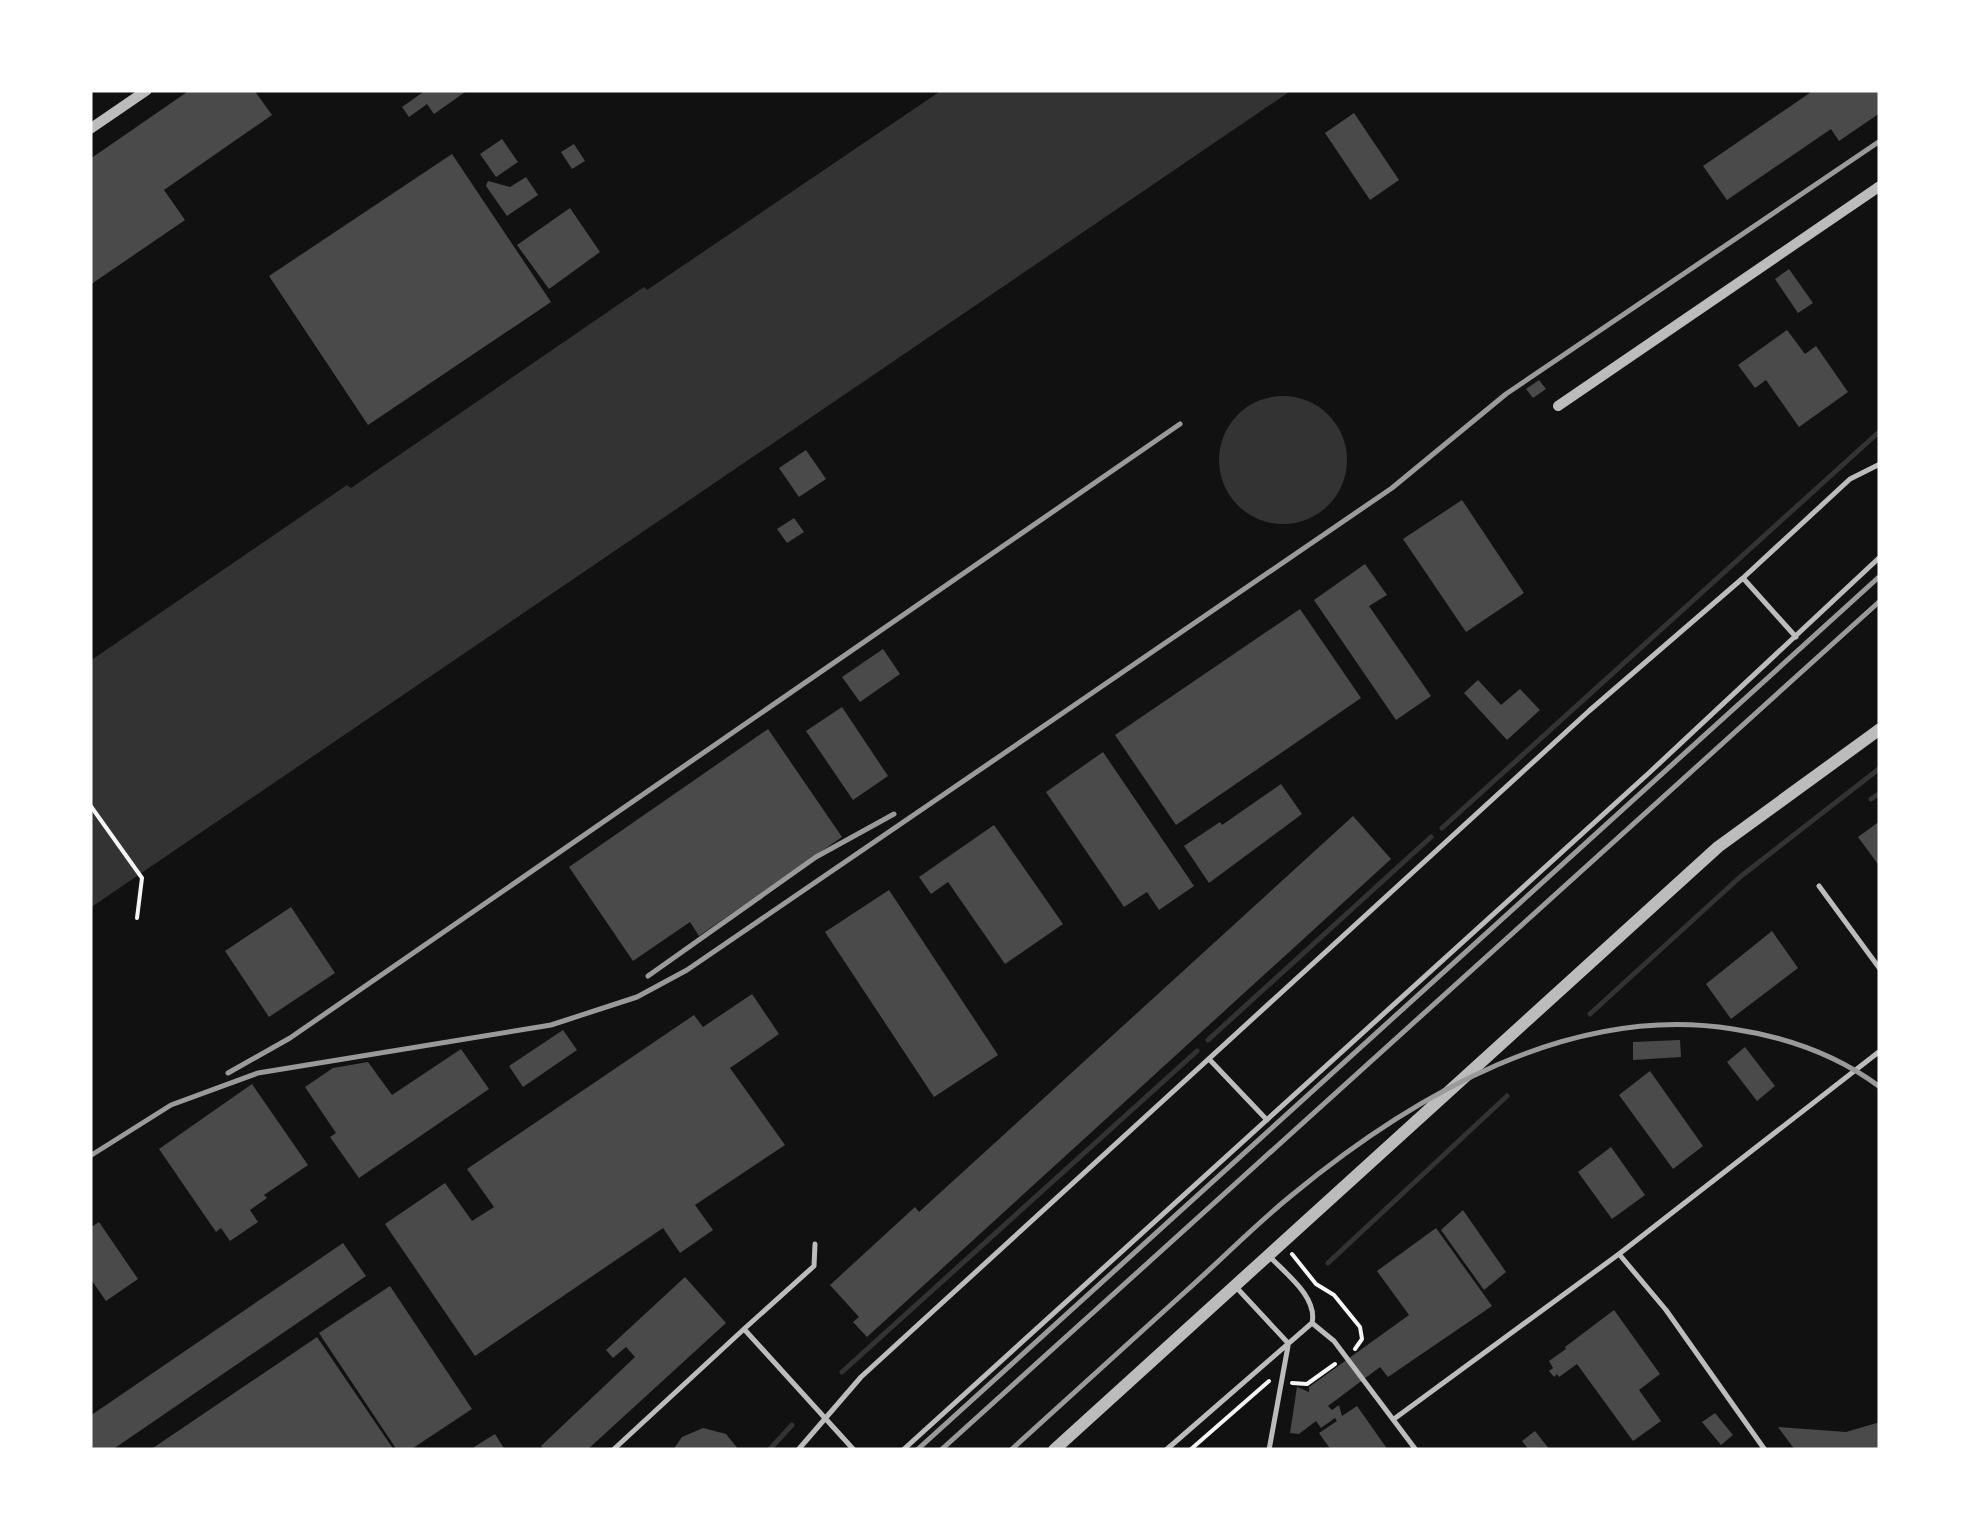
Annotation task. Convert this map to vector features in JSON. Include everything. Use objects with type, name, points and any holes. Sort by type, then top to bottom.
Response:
[{"type":"street","points":[[90,129],[148,90]]},
{"type":"street","points":[[1558,406],[1880,186]]},
{"type":"street","points":[[1054,1450],[1718,847],[1880,729]]},
{"type":"lane","points":[[798,1450],[861,1377],[1574,724],[1743,578],[1850,479],[1880,464]]},
{"type":"lane","points":[[903,1450],[1880,557]]},
{"type":"lane","points":[[1743,578],[1796,637]]},
{"type":"lane","points":[[1819,886],[1880,969]]},
{"type":"lane","points":[[1394,1419],[1620,1254],[1880,1051]]},
{"type":"lane","points":[[1209,1058],[1267,1120]]},
{"type":"lane","points":[[612,1450],[814,1266],[815,1244]]},
{"type":"lane","points":[[1620,1254],[1666,1310],[1765,1450]]},
{"type":"lane","points":[[1166,1450],[1312,1323],[1310,1304],[1269,1256]]},
{"type":"lane","points":[[1235,1286],[1288,1343]]},
{"type":"lane","points":[[1312,1323],[1334,1341],[1416,1450]]},
{"type":"lane","points":[[744,1329],[854,1450]]},
{"type":"lane","points":[[1268,1450],[1288,1343]]},
{"type":"path","points":[[90,805],[142,878],[137,918]]},
{"type":"path","points":[[1284,1243],[1316,1284],[1334,1295],[1360,1327],[1361,1344],[1346,1356]]},
{"type":"shaded area","points":[[942,90],[1292,90],[90,908],[90,661],[347,485],[351,488],[644,287],[647,290]]},
{"type":"shaded area","points":[[1283,396],[1308,401],[1328,415],[1342,435],[1347,460],[1342,485],[1328,505],[1308,519],[1283,524],[1258,519],[1238,505],[1224,485],[1219,460],[1224,435],[1238,415],[1258,401]]},
{"type":"building","points":[[190,90],[254,90],[272,115],[164,190],[185,220],[90,285],[90,159]]},
{"type":"building","points":[[426,90],[468,90],[434,114],[427,104],[409,117],[402,107]]},
{"type":"building","points":[[1814,90],[1880,90],[1880,113],[1839,141],[1831,129],[1727,200],[1703,166]]},
{"type":"building","points":[[1354,113],[1399,180],[1370,200],[1325,133]]},
{"type":"building","points":[[502,139],[518,162],[496,177],[480,154]]},
{"type":"building","points":[[574,144],[585,161],[572,169],[561,152]]},
{"type":"building","points":[[452,154],[551,302],[368,425],[269,276]]},
{"type":"building","points":[[526,177],[538,195],[507,216],[486,186],[488,181],[510,187]]},
{"type":"building","points":[[570,208],[600,252],[549,289],[517,245]]},
{"type":"building","points":[[1789,269],[1813,303],[1798,313],[1775,279]]},
{"type":"building","points":[[1787,330],[1805,354],[1816,346],[1848,392],[1799,427],[1766,380],[1755,388],[1738,365]]},
{"type":"building","points":[[1539,380],[1546,389],[1533,398],[1526,389]]},
{"type":"building","points":[[806,450],[826,479],[799,497],[779,468]]},
{"type":"building","points":[[1462,500],[1524,593],[1466,632],[1403,539]]},
{"type":"building","points":[[794,518],[804,532],[787,543],[777,529]]},
{"type":"building","points":[[1365,564],[1387,595],[1369,606],[1431,696],[1396,720],[1314,600]]},
{"type":"building","points":[[1300,609],[1361,698],[1176,825],[1115,735]]},
{"type":"building","points":[[883,649],[900,674],[860,702],[842,677]]},
{"type":"building","points":[[1478,680],[1501,705],[1520,689],[1540,710],[1507,740],[1464,693]]},
{"type":"building","points":[[842,707],[888,776],[853,800],[806,731]]},
{"type":"building","points":[[768,729],[842,837],[699,936],[690,922],[633,961],[569,867]]},
{"type":"building","points":[[1103,752],[1194,886],[1159,910],[1147,892],[1124,907],[1046,792]]},
{"type":"building","points":[[1281,784],[1302,814],[1209,883],[1184,846]]},
{"type":"building","points":[[1353,816],[1391,859],[867,1337],[853,1322],[859,1317],[830,1285],[915,1207],[919,1212]]},
{"type":"building","points":[[1880,821],[1880,867],[1858,837]]},
{"type":"building","points":[[994,825],[1063,924],[1005,964],[948,882],[931,894],[919,877]]},
{"type":"building","points":[[889,890],[998,1055],[934,1097],[825,932]]},
{"type":"building","points":[[291,907],[335,973],[269,1017],[225,951]]},
{"type":"building","points":[[1772,931],[1798,968],[1731,1019],[1706,984]]},
{"type":"building","points":[[752,994],[779,1034],[730,1068],[785,1145],[695,1205],[713,1230],[680,1253],[663,1228],[475,1356],[385,1224],[445,1183],[472,1221],[494,1207],[467,1169],[694,1015],[703,1027]]},
{"type":"building","points":[[563,1030],[577,1050],[523,1087],[509,1066]]},
{"type":"building","points":[[1680,1040],[1681,1057],[1633,1060],[1633,1042]]},
{"type":"building","points":[[1745,1047],[1775,1086],[1757,1101],[1727,1062]]},
{"type":"building","points":[[461,1049],[489,1089],[359,1178],[330,1137],[336,1133],[305,1087],[333,1068],[368,1062],[392,1095]]},
{"type":"building","points":[[1650,1071],[1703,1146],[1673,1169],[1619,1095]]},
{"type":"building","points":[[252,1084],[308,1165],[264,1195],[267,1198],[250,1210],[258,1222],[230,1241],[221,1228],[216,1232],[159,1149]]},
{"type":"building","points":[[1611,1147],[1645,1195],[1612,1219],[1578,1172]]},
{"type":"building","points":[[1463,1210],[1506,1272],[1484,1290],[1441,1230]]},
{"type":"building","points":[[99,1222],[138,1279],[106,1301],[90,1278],[90,1228]]},
{"type":"building","points":[[1436,1228],[1492,1306],[1388,1377],[1380,1367],[1328,1406],[1332,1410],[1339,1405],[1342,1416],[1357,1406],[1388,1450],[1331,1450],[1319,1433],[1337,1421],[1335,1418],[1321,1428],[1316,1421],[1299,1434],[1290,1433],[1297,1387],[1309,1392],[1309,1387],[1409,1315],[1377,1271]]},
{"type":"building","points":[[343,1243],[366,1276],[112,1450],[90,1450],[90,1416]]},
{"type":"building","points":[[685,1277],[726,1323],[587,1450],[544,1450],[541,1446],[635,1357],[626,1347],[613,1358],[606,1350]]},
{"type":"building","points":[[390,1286],[472,1409],[410,1450],[397,1450],[319,1333]]},
{"type":"building","points":[[1614,1310],[1660,1374],[1639,1390],[1661,1421],[1633,1441],[1577,1364],[1559,1377],[1549,1371],[1553,1368],[1549,1361]]},
{"type":"building","points":[[317,1337],[394,1450],[150,1450]]},
{"type":"building","points":[[1715,1413],[1733,1435],[1721,1445],[1702,1422]]},
{"type":"building","points":[[1880,1422],[1880,1450],[1795,1450],[1778,1427],[1846,1432]]},
{"type":"building","points":[[703,1428],[726,1434],[739,1450],[673,1450],[682,1437]]},
{"type":"building","points":[[1535,1431],[1550,1450],[1529,1450],[1522,1441]]},
{"type":"building","points":[[495,1434],[505,1450],[476,1450],[474,1447]]},
{"type":"waterway","points":[[1442,828],[1880,431]]},
{"type":"waterway","points":[[1590,1014],[1740,877],[1880,768]]},
{"type":"waterway","points":[[1871,799],[1880,793]]},
{"type":"waterway","points":[[1208,1040],[1431,837]]},
{"type":"waterway","points":[[842,1372],[1197,1051]]},
{"type":"waterway","points":[[1328,1263],[1507,1096]]},
{"type":"waterway","points":[[770,1449],[792,1425]]},
{"type":"railway","points":[[90,1156],[171,1105],[258,1073],[551,1025],[637,997],[687,970],[1392,488],[1506,394],[1880,141]]},
{"type":"railway","points":[[228,1073],[290,1038],[1180,424]]},
{"type":"railway","points":[[917,1450],[1880,576]]},
{"type":"railway","points":[[941,1450],[1880,601]]},
{"type":"railway","points":[[648,976],[816,857],[894,814]]},
{"type":"railway","points":[[1011,1450],[1292,1195],[1389,1123],[1498,1065],[1555,1044],[1613,1030],[1673,1025],[1733,1029],[1791,1042],[1829,1057],[1880,1087]]}]
